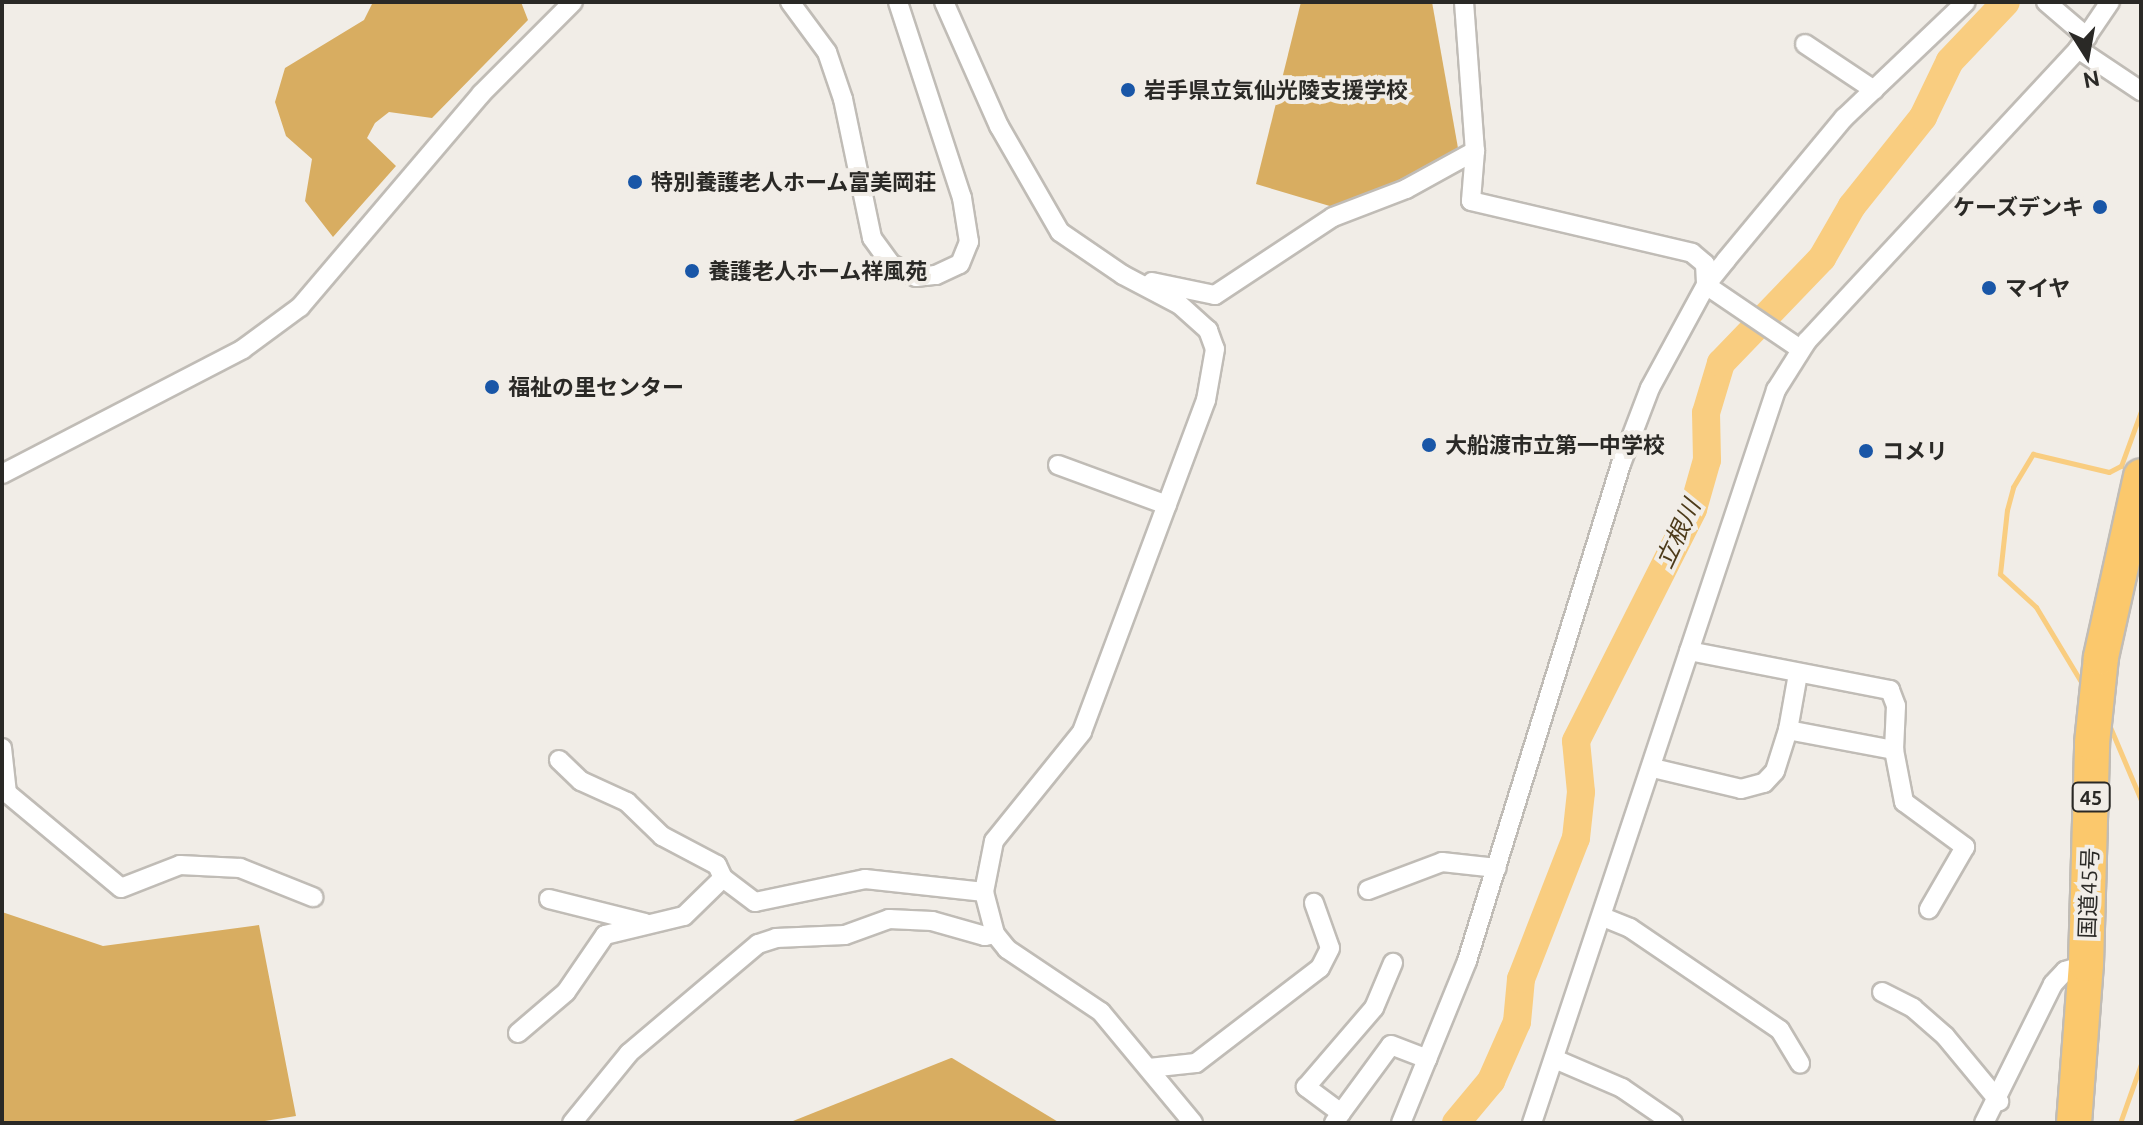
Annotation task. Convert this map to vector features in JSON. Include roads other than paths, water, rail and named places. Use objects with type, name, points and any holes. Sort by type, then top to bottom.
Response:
[{"type":"highway","name":"国道45号","points":[[2074,1123],[2086,964],[2092,743],[2101,657],[2141,476]]},
{"type":"street","points":[[2,474],[243,349],[300,307],[481,94],[573,2]]},
{"type":"street","points":[[790,2],[827,52],[843,99],[872,238],[891,264],[916,277],[936,275],[960,264],[969,242],[962,198],[898,2]]},
{"type":"street","points":[[944,2],[999,126],[1060,232],[1123,275],[1180,305],[1208,330],[1215,349],[1206,400],[1082,732],[994,841],[984,892],[995,934],[1007,949],[1101,1012],[1193,1123]]},
{"type":"street","points":[[1464,2],[1475,151],[1471,201],[1692,253],[1705,264],[1711,289],[1800,349]]},
{"type":"street","points":[[1401,1123],[1497,868],[1621,464],[1650,388],[1711,289],[1874,90],[1966,2]]},
{"type":"street","points":[[2046,2],[2072,24],[2083,43],[2141,91]]},
{"type":"street","points":[[1532,1123],[1557,1060],[1765,415],[1800,349],[2083,43],[2110,2]]},
{"type":"street","points":[[1805,44],[1874,90]]},
{"type":"street","points":[[1123,275],[1215,295],[1333,217],[1406,189],[1475,151]]},
{"type":"street","points":[[1058,465],[1167,505]]},
{"type":"street","points":[[1689,651],[1890,690],[1896,706],[1894,750],[1908,809],[1965,847],[1929,909]]},
{"type":"street","points":[[1653,768],[1754,789],[1775,771],[1788,730],[1798,674]]},
{"type":"street","points":[[1788,730],[1894,750]]},
{"type":"street","points":[[2,748],[7,793],[121,888],[180,865],[240,868],[313,897]]},
{"type":"street","points":[[559,760],[581,781],[627,802],[672,843],[717,865],[723,878],[755,902],[865,879],[984,892]]},
{"type":"street","points":[[1368,890],[1442,862],[1497,868]]},
{"type":"street","points":[[518,1033],[566,992],[605,935],[684,916],[723,878]]},
{"type":"street","points":[[549,899],[652,925]]},
{"type":"street","points":[[1149,1068],[1196,1063],[1320,968],[1330,948],[1314,903]]},
{"type":"street","points":[[1603,917],[1630,928],[1780,1030],[1800,1063]]},
{"type":"street","points":[[572,1123],[629,1053],[758,944],[776,938],[845,935],[889,919],[932,921],[985,936],[995,934]]},
{"type":"street","points":[[1393,963],[1374,1008],[1306,1087],[1338,1118],[1391,1045],[1427,1059]]},
{"type":"street","points":[[1984,1123],[1999,1101],[2053,984],[2065,971],[2086,964]]},
{"type":"street","points":[[1882,992],[1913,1008],[1945,1036],[1999,1101]]},
{"type":"street","points":[[1557,1060],[1622,1088],[1673,1123]]},
{"type":"waterway","name":"立根川","points":[[1456,1123],[1491,1081],[1517,1022],[1521,979],[1576,838],[1581,792],[1576,741],[1693,509],[1707,460],[1706,413],[1721,363],[1822,258],[1852,206],[1923,117],[1950,61],[2006,2]]},
{"type":"waterway","points":[[2083,685],[2036,607],[2000,574],[2007,510],[2013,487],[2033,454],[2109,472],[2121,466],[2141,411]]},
{"type":"waterway","points":[[2110,727],[2141,800]]},
{"type":"waterway","points":[[2120,1123],[2141,1064]]},
{"type":"place","name":"岩手県立気仙光陵支援学校","points":[[1128,90]]},
{"type":"place","name":"特別養護老人ホーム富美岡荘","points":[[635,182]]},
{"type":"place","name":"ケーズデンキ","points":[[2100,207]]},
{"type":"place","name":"養護老人ホーム祥風苑","points":[[692,271]]},
{"type":"place","name":"マイヤ","points":[[1989,288]]},
{"type":"place","name":"福祉の里センター","points":[[492,387]]},
{"type":"place","name":"大船渡市立第一中学校","points":[[1429,445]]},
{"type":"place","name":"コメリ","points":[[1866,451]]}]
